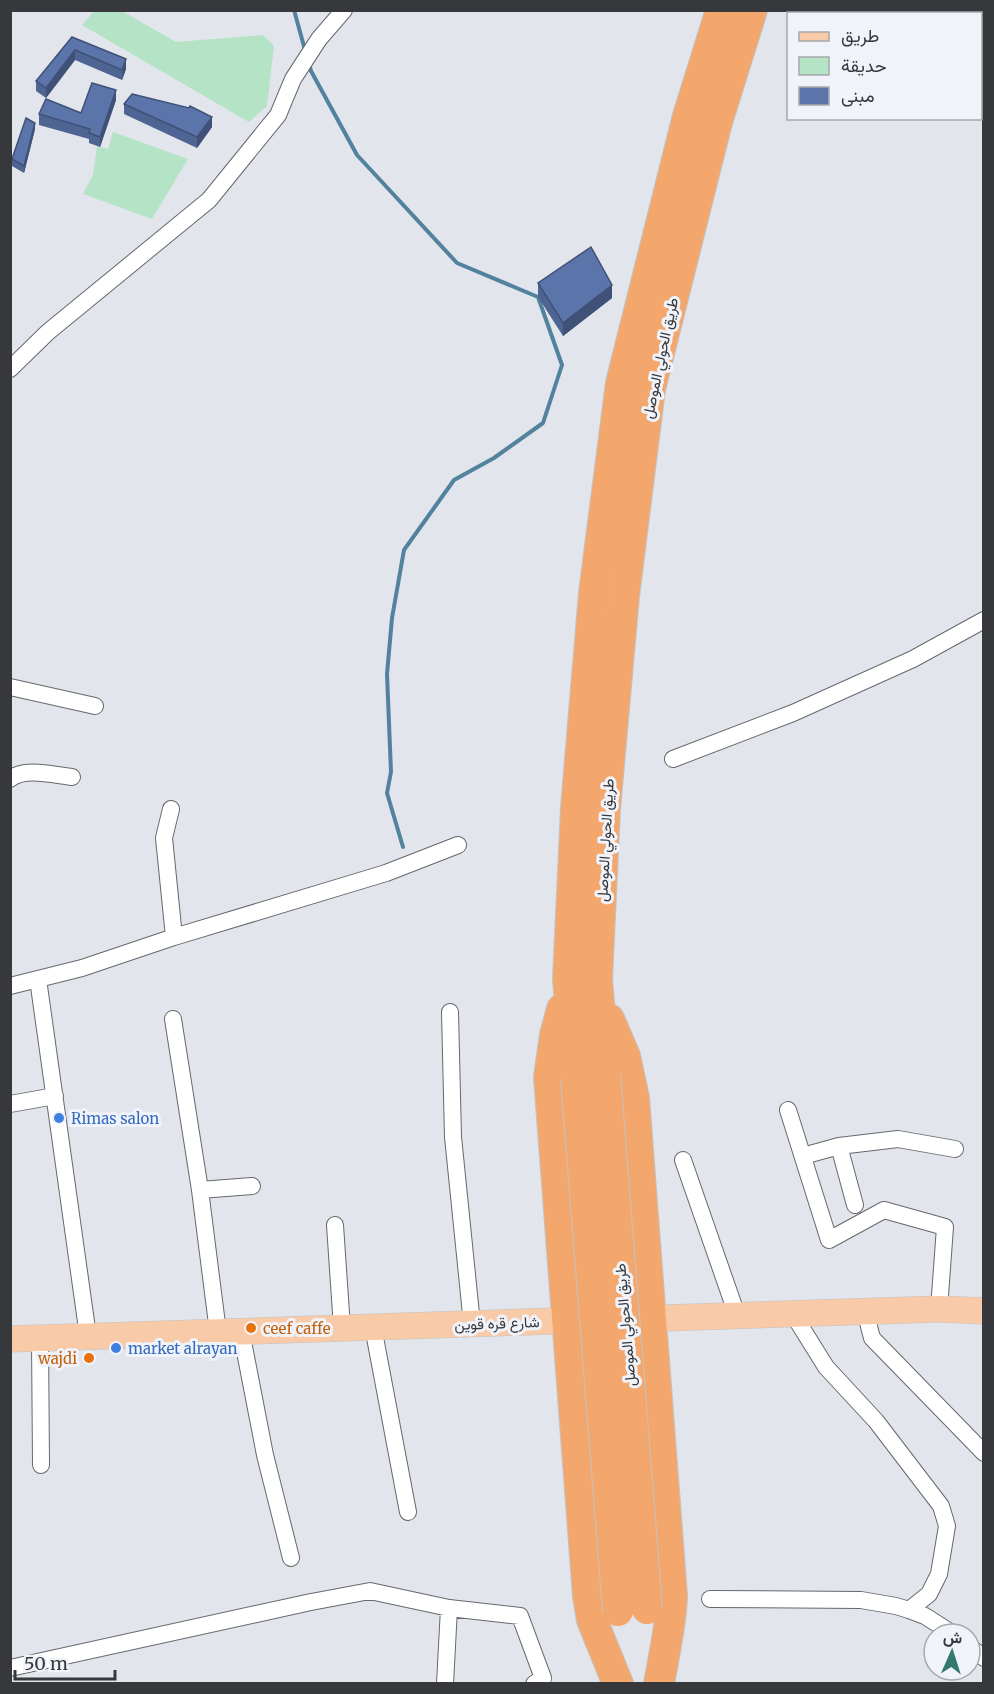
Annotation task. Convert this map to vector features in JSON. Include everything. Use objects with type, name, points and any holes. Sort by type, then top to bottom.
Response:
[{"type":"highway","name":"طريق الحولي الموصل","points":[[623,1683],[568,979],[576,808],[594,593],[621,383],[688,116],[721,10]]},
{"type":"highway","name":"طريق الحولي الموصل","points":[[653,1683],[597,978],[605,809],[624,596],[650,389],[717,122],[752,10]]},
{"type":"highway","points":[[597,978],[606,1009],[625,1056],[634,1098],[672,1596],[670,1626],[659,1683]]},
{"type":"highway","points":[[568,979],[555,1035],[549,1077],[588,1596],[592,1620],[618,1683]]},
{"type":"main road","name":"شارع قره قوين","points":[[10,1339],[865,1311],[939,1309],[984,1311]]},
{"type":"street","points":[[10,369],[48,332],[208,200],[279,115],[293,79],[334,12]]},
{"type":"street","points":[[673,759],[793,713],[913,659],[984,620]]},
{"type":"street","points":[[10,687],[95,706]]},
{"type":"street","points":[[10,779],[16,774],[26,772],[72,777]]},
{"type":"street","points":[[171,809],[164,838],[174,937]]},
{"type":"street","points":[[10,986],[82,969],[174,937],[386,873],[458,845]]},
{"type":"street","points":[[38,979],[88,1336]]},
{"type":"street","points":[[450,1012],[453,1137],[472,1324]]},
{"type":"street","points":[[173,1019],[200,1190],[230,1332],[291,1558]]},
{"type":"street","points":[[10,1104],[55,1096]]},
{"type":"street","points":[[788,1110],[829,1240],[884,1210],[945,1227],[939,1309]]},
{"type":"street","points":[[803,1156],[839,1146],[898,1138],[955,1149]]},
{"type":"street","points":[[839,1146],[855,1205]]},
{"type":"street","points":[[682,1160],[737,1315]]},
{"type":"street","points":[[200,1190],[252,1186]]},
{"type":"street","points":[[335,1225],[342,1328]]},
{"type":"street","points":[[865,1311],[872,1338],[984,1453]]},
{"type":"street","points":[[793,1314],[826,1367],[876,1421],[941,1506],[947,1526],[939,1574],[929,1594],[909,1610]]},
{"type":"street","points":[[373,1327],[408,1512]]},
{"type":"street","points":[[40,1338],[41,1465]]},
{"type":"street","points":[[10,1668],[370,1591],[449,1608],[520,1616],[543,1678],[534,1683]]},
{"type":"street","points":[[710,1599],[861,1600],[896,1606],[925,1616],[934,1622]]},
{"type":"street","points":[[445,1683],[449,1608]]},
{"type":"green space","points":[[95,10],[122,11],[176,42],[263,35],[274,46],[267,106],[249,122],[82,25]]},
{"type":"green space","points":[[113,132],[188,159],[152,219],[83,194],[93,175],[97,146],[108,149]]},
{"type":"building","points":[[72,37],[126,59],[122,70],[75,50],[46,88],[36,81]]},
{"type":"building","points":[[92,83],[116,90],[100,137],[89,133],[90,129],[39,114],[46,99],[81,113]]},
{"type":"building","points":[[132,94],[189,108],[190,106],[212,117],[197,137],[124,104]]},
{"type":"building","points":[[26,118],[35,123],[24,166],[12,159]]},
{"type":"building","points":[[591,247],[612,285],[563,323],[538,283]]},
{"type":"waterway","points":[[294,10],[305,50]]},
{"type":"waterway","points":[[309,63],[311,71],[357,155],[457,263],[538,297],[562,365],[543,423],[494,458],[454,480],[404,550],[392,618],[387,674],[391,772],[387,793],[403,847]]},
{"type":"place","name":"Rimas salon","points":[[59,1118]]},
{"type":"place","name":"ceef caffe","points":[[251,1328]]},
{"type":"place","name":"market alrayan","points":[[116,1348]]},
{"type":"place","name":"wajdi","points":[[89,1358]]}]
